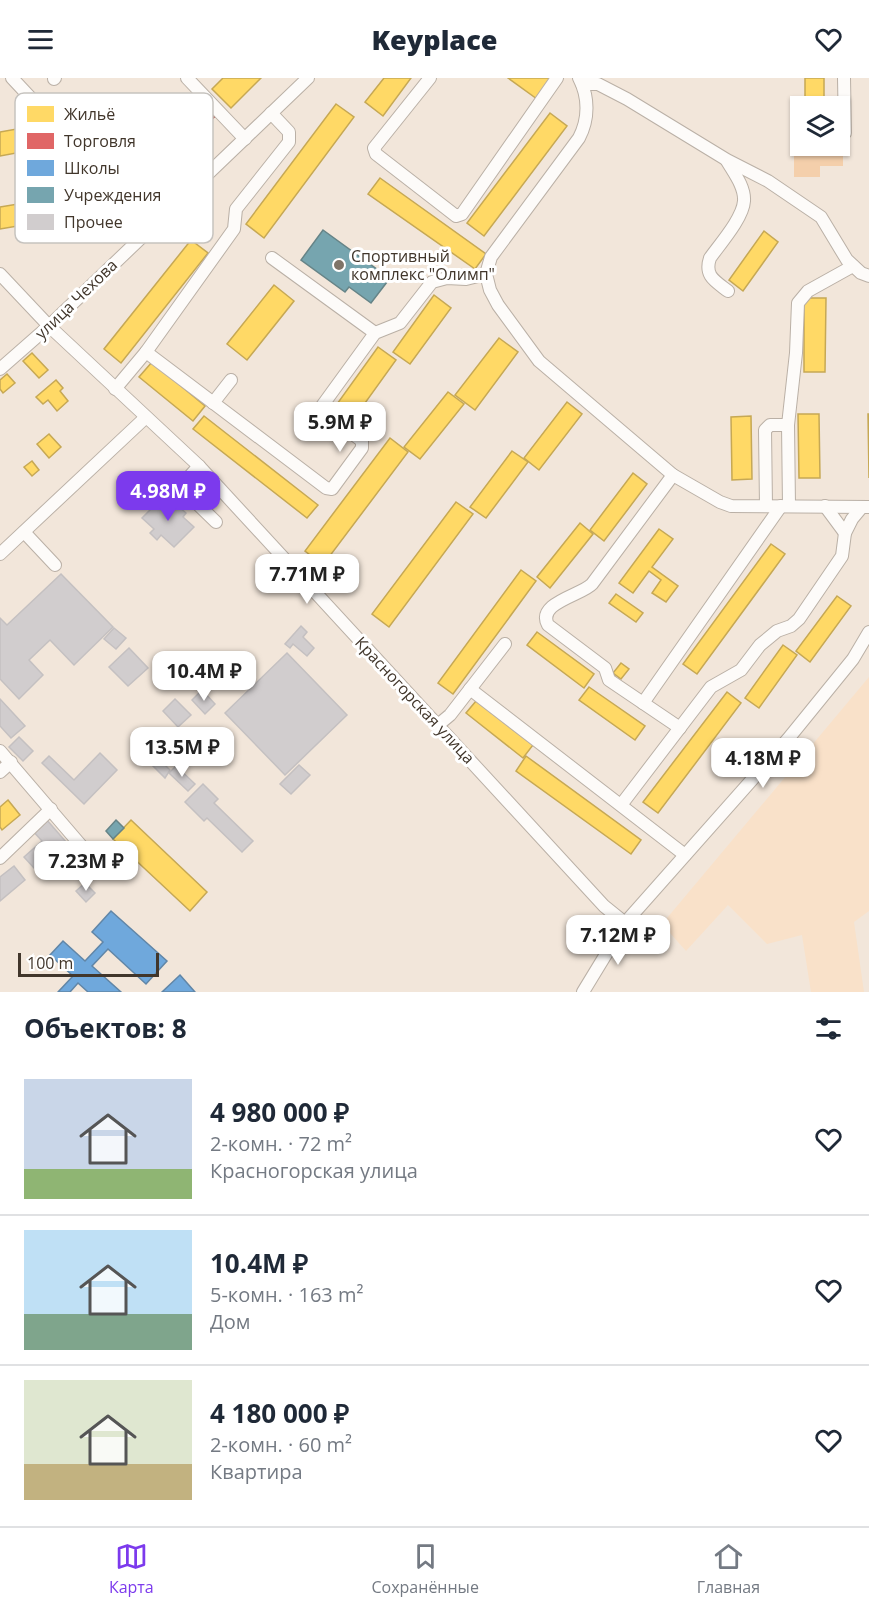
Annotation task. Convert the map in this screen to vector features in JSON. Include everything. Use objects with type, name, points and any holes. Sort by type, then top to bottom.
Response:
[{"type":"street","points":[[12,78],[26,93]]},
{"type":"street","name":"улица Чехова","points":[[213,168],[308,78]]},
{"type":"street","points":[[430,78],[374,148],[376,154],[456,216],[462,214],[557,78]]},
{"type":"street","points":[[844,78],[844,96]]},
{"type":"street","points":[[193,80],[204,93]]},
{"type":"street","points":[[865,507],[731,506],[673,475],[539,361],[498,305],[490,291],[486,274],[490,257],[579,138],[587,123],[581,81],[598,84],[608,89],[727,160],[768,180],[821,217],[847,260],[861,273],[869,276]]},
{"type":"street","points":[[213,103],[244,139]]},
{"type":"street","points":[[115,389],[146,352],[234,229],[236,209],[289,142],[289,132],[271,113]]},
{"type":"street","points":[[727,160],[740,183],[744,200],[741,213],[707,266],[711,278],[728,291]]},
{"type":"street","name":"улица Чехова","points":[[0,369],[49,326],[134,243]]},
{"type":"street","points":[[272,258],[375,333]]},
{"type":"street","points":[[643,703],[785,506],[788,425],[796,353],[798,303],[808,291],[853,266]]},
{"type":"street","name":"Красногорская улица","points":[[0,273],[49,326],[199,466],[604,906],[625,923]]},
{"type":"street","points":[[146,352],[326,488],[332,489],[362,448],[362,441],[323,412],[322,406],[375,333],[400,323],[432,282],[447,278],[466,279],[486,274]]},
{"type":"street","points":[[213,403],[231,380]]},
{"type":"street","points":[[0,554],[145,418]]},
{"type":"street","points":[[766,506],[765,430],[770,425],[788,425]]},
{"type":"street","points":[[199,466],[180,487],[216,522]]},
{"type":"street","points":[[673,475],[588,588],[559,601],[546,617],[548,625],[605,668],[609,680],[680,728]]},
{"type":"street","points":[[825,506],[845,533]]},
{"type":"street","points":[[621,805],[714,684],[741,670],[760,645],[777,631],[799,619],[842,556],[845,533],[852,519],[865,507]]},
{"type":"street","points":[[24,532],[55,565]]},
{"type":"street","points":[[583,992],[625,923],[788,739],[853,659],[869,632]]},
{"type":"street","points":[[438,725],[450,716],[505,644]]},
{"type":"street","points":[[470,689],[685,855]]},
{"type":"street","points":[[0,751],[90,856]]},
{"type":"street","points":[[0,772],[11,762]]},
{"type":"street","points":[[0,858],[51,809]]},
{"type":"shaded area","points":[[794,156],[843,156],[843,166],[820,166],[820,177],[794,177]]},
{"type":"shaded area","points":[[869,677],[869,911],[854,922],[864,992],[811,992],[802,935],[767,944],[728,905],[686,951],[662,924]]},
{"type":"building: Жильё","points":[[223,78],[261,78],[231,108],[212,89]]},
{"type":"building: Жильё","points":[[384,78],[411,78],[383,116],[365,102]]},
{"type":"building: Жильё","points":[[508,78],[551,78],[537,99]]},
{"type":"building: Жильё","points":[[805,78],[824,78],[824,96],[805,96]]},
{"type":"building: Жильё","points":[[336,104],[354,117],[264,238],[246,224]]},
{"type":"building: Жильё","points":[[550,113],[567,126],[484,236],[467,223]]},
{"type":"building: Жильё","points":[[15,129],[15,153],[0,156],[0,132]]},
{"type":"building: Жильё","points":[[380,178],[486,254],[475,269],[368,194]]},
{"type":"building: Жильё","points":[[15,204],[15,226],[0,229],[0,207]]},
{"type":"building: Жильё","points":[[764,231],[778,242],[743,291],[729,280]]},
{"type":"building: Жильё","points":[[189,243],[195,243],[208,253],[121,363],[104,349]]},
{"type":"building: Жильё","points":[[274,285],[294,301],[247,360],[227,344]]},
{"type":"building: Жильё","points":[[434,295],[451,308],[410,364],[393,352]]},
{"type":"building: Жильё","points":[[804,298],[826,298],[825,372],[804,372]]},
{"type":"building: Жильё","points":[[499,338],[518,352],[475,410],[455,395]]},
{"type":"building: Жильё","points":[[378,347],[396,360],[355,417],[337,404]]},
{"type":"building: Жильё","points":[[32,353],[48,370],[39,378],[23,361]]},
{"type":"building: Жильё","points":[[152,362],[205,406],[193,421],[139,377]]},
{"type":"building: Жильё","points":[[7,374],[15,383],[3,393],[0,389],[0,380]]},
{"type":"building: Жильё","points":[[56,380],[63,388],[60,391],[68,401],[57,411],[48,400],[43,404],[36,397]]},
{"type":"building: Жильё","points":[[448,392],[464,404],[420,459],[404,447]]},
{"type":"building: Жильё","points":[[567,402],[582,414],[539,470],[524,458]]},
{"type":"building: Жильё","points":[[798,414],[819,414],[820,478],[799,478]]},
{"type":"building: Жильё","points":[[868,414],[869,414],[869,478]]},
{"type":"building: Жильё","points":[[204,416],[318,505],[307,518],[193,429]]},
{"type":"building: Жильё","points":[[751,416],[752,479],[732,480],[731,417]]},
{"type":"building: Жильё","points":[[49,434],[61,447],[49,458],[37,444]]},
{"type":"building: Жильё","points":[[390,438],[408,452],[323,565],[305,551]]},
{"type":"building: Жильё","points":[[512,451],[528,462],[486,518],[470,507]]},
{"type":"building: Жильё","points":[[32,461],[39,470],[32,476],[24,467]]},
{"type":"building: Жильё","points":[[633,473],[647,484],[604,541],[590,530]]},
{"type":"building: Жильё","points":[[456,502],[473,514],[389,627],[372,614]]},
{"type":"building: Жильё","points":[[580,523],[593,534],[550,588],[537,577]]},
{"type":"building: Жильё","points":[[659,529],[673,539],[652,567],[678,586],[666,602],[652,593],[661,580],[649,571],[633,593],[619,583]]},
{"type":"building: Жильё","points":[[771,544],[785,554],[697,674],[683,664]]},
{"type":"building: Жильё","points":[[521,570],[536,581],[453,694],[438,683]]},
{"type":"building: Жильё","points":[[616,594],[643,613],[636,622],[609,603]]},
{"type":"building: Жильё","points":[[837,596],[851,606],[810,662],[796,651]]},
{"type":"building: Жильё","points":[[537,632],[594,674],[584,688],[527,645]]},
{"type":"building: Жильё","points":[[783,645],[797,655],[759,708],[745,698]]},
{"type":"building: Жильё","points":[[621,663],[629,669],[621,679],[613,673]]},
{"type":"building: Жильё","points":[[589,687],[645,726],[635,740],[579,700]]},
{"type":"building: Жильё","points":[[727,692],[741,703],[658,813],[643,802]]},
{"type":"building: Жильё","points":[[476,701],[533,745],[523,758],[466,713]]},
{"type":"building: Жильё","points":[[526,756],[641,840],[631,854],[516,771]]},
{"type":"building: Жильё","points":[[8,800],[20,815],[2,830],[0,807]]},
{"type":"building: Жильё","points":[[131,820],[207,892],[190,911],[113,839]]},
{"type":"building: Торговля","points":[[213,109],[218,113],[213,118]]},
{"type":"building: Школы","points":[[111,911],[167,961],[146,984],[108,949],[92,966],[121,992],[88,992],[78,983],[70,992],[58,992],[73,976],[50,955],[63,941],[85,961],[103,942],[92,932]]},
{"type":"building: Школы","points":[[180,975],[195,992],[162,992]]},
{"type":"building: Учреждения","name":"Спортивный комплекс \"Олимп\"","points":[[323,230],[378,270],[376,273],[387,282],[371,303],[349,287],[345,292],[301,260]]},
{"type":"building: Учреждения","points":[[116,820],[124,828],[113,839],[106,831]]},
{"type":"building: Прочее","points":[[163,497],[176,509],[178,506],[186,513],[183,517],[194,527],[174,547],[161,535],[157,540],[150,533],[154,529],[142,518]]},
{"type":"building: Прочее","points":[[61,574],[113,627],[74,665],[50,640],[29,660],[43,675],[19,699],[0,679],[0,618],[7,625]]},
{"type":"building: Прочее","points":[[301,626],[307,632],[303,637],[314,648],[307,656],[293,644],[290,648],[285,644]]},
{"type":"building: Прочее","points":[[114,628],[126,638],[116,649],[104,639]]},
{"type":"building: Прочее","points":[[129,648],[148,668],[128,686],[109,667]]},
{"type":"building: Прочее","points":[[287,653],[347,715],[285,775],[225,713]]},
{"type":"building: Прочее","points":[[202,690],[215,704],[205,714],[192,700]]},
{"type":"building: Прочее","points":[[0,699],[25,726],[11,738],[0,726]]},
{"type":"building: Прочее","points":[[175,699],[191,715],[178,727],[163,711]]},
{"type":"building: Прочее","points":[[19,737],[33,751],[23,761],[9,747]]},
{"type":"building: Прочее","points":[[146,746],[170,770],[165,778],[140,753]]},
{"type":"building: Прочее","points":[[100,753],[117,770],[84,804],[42,763],[49,756],[74,780]]},
{"type":"building: Прочее","points":[[299,765],[310,775],[291,794],[280,784]]},
{"type":"building: Прочее","points":[[176,766],[195,784],[188,791],[169,773]]},
{"type":"building: Прочее","points":[[203,784],[218,799],[214,803],[253,841],[242,852],[207,818],[204,821],[185,802]]},
{"type":"building: Прочее","points":[[46,819],[73,850],[59,862],[51,853],[34,868],[24,857],[42,841],[32,830]]},
{"type":"building: Прочее","points":[[14,866],[25,880],[0,901],[0,877]]},
{"type":"building: Прочее","points":[[85,883],[95,893],[86,902],[76,891]]},
{"type":"place","name":"Спортивный комплекс \"Олимп\"","points":[[339,265]]}]
